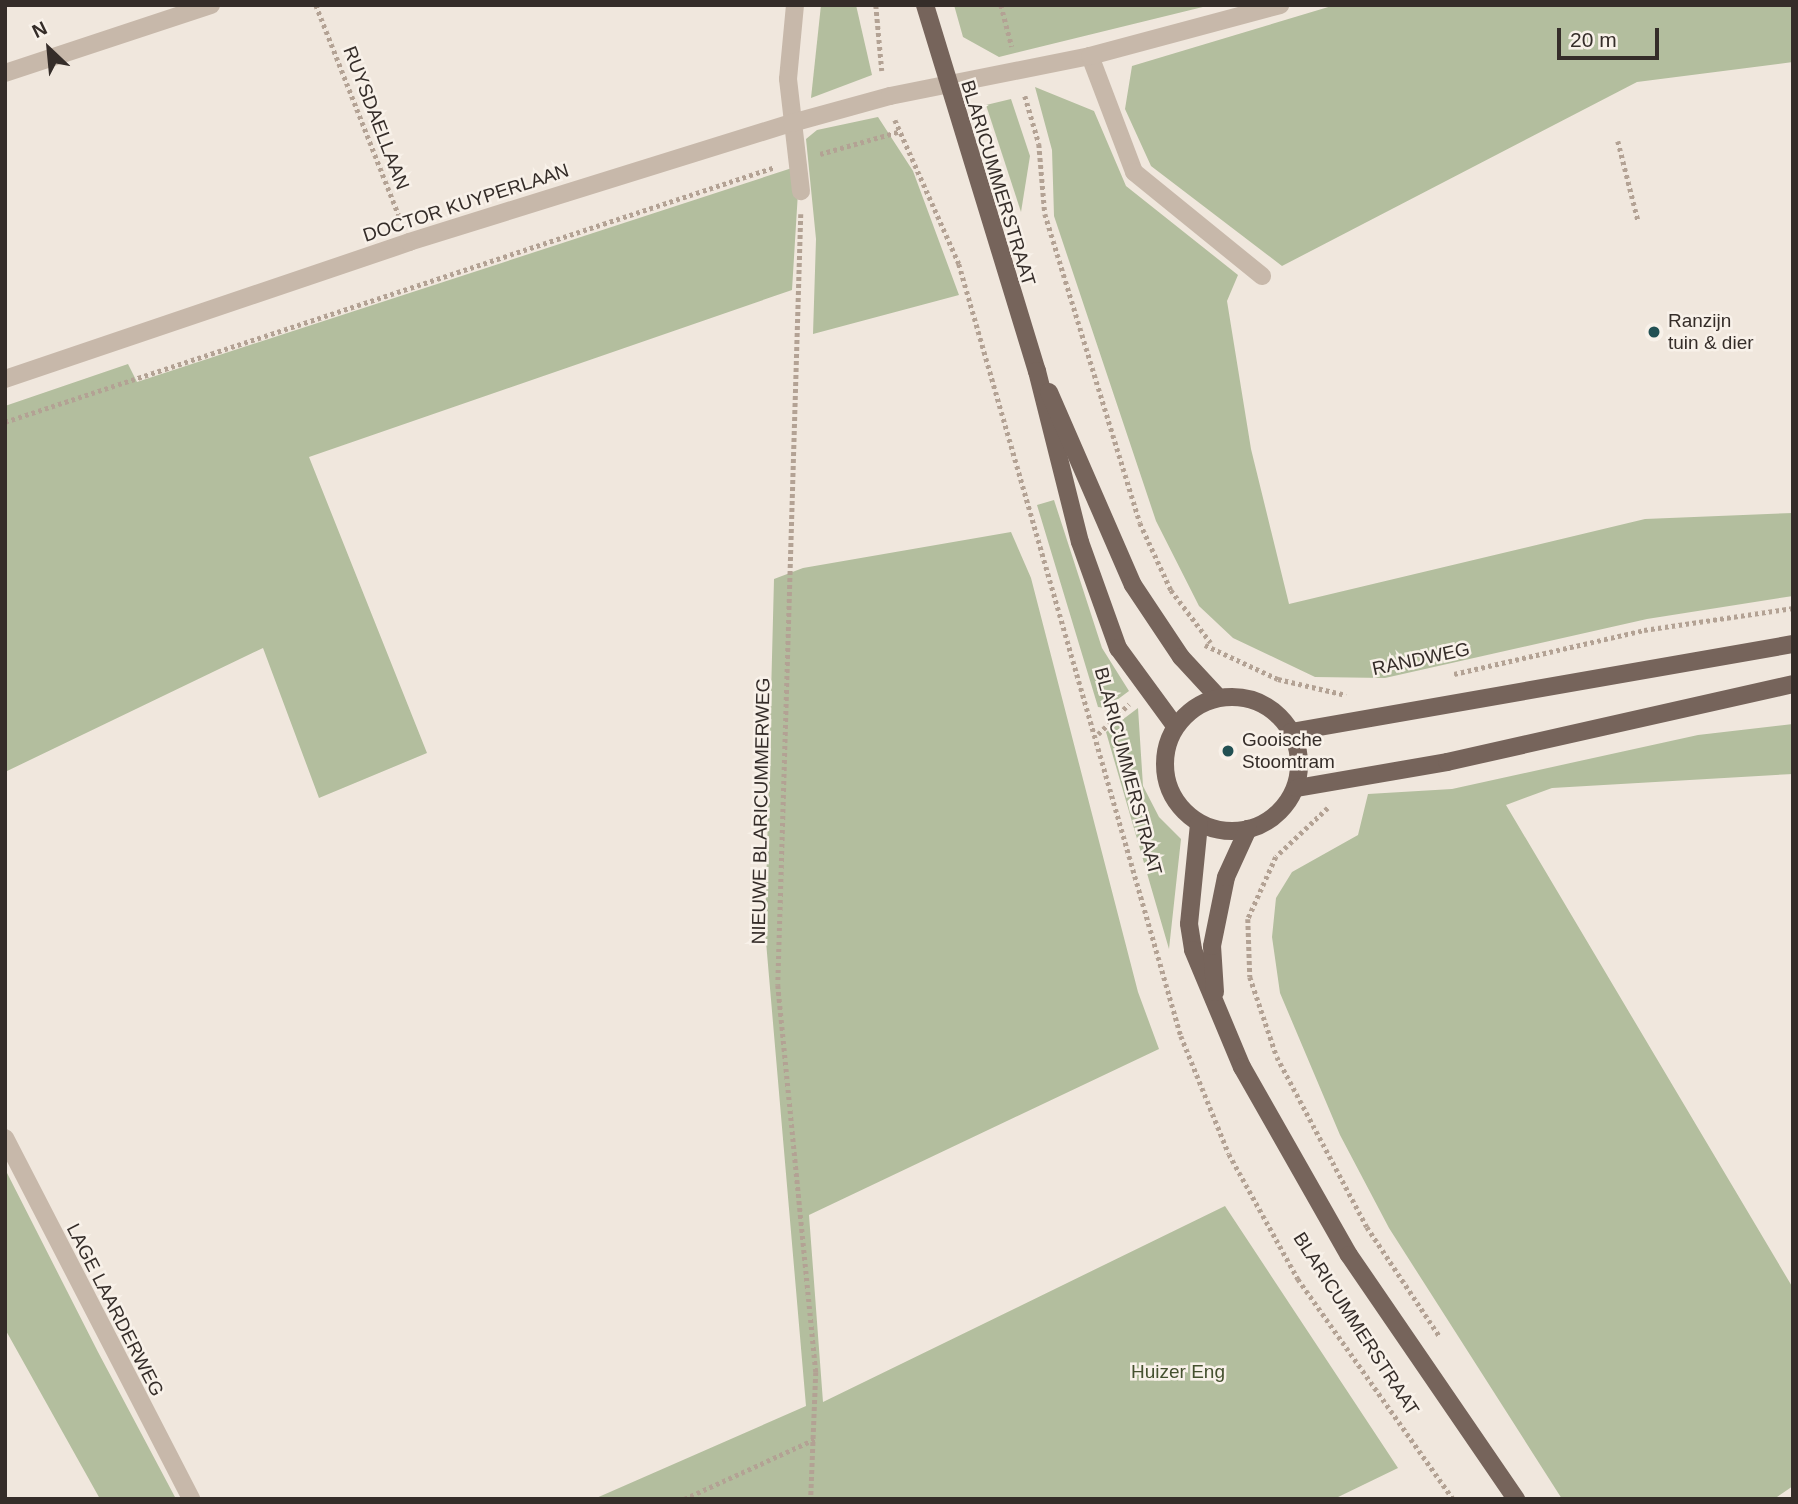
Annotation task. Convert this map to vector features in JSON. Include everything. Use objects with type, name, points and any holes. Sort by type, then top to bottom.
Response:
[{"type":"main road","name":"BLARICUMMERSTRAAT","points":[[925,5],[946,87],[1037,371],[1080,542],[1118,648],[1144,690],[1174,726]]},
{"type":"main road","name":"BLARICUMMERSTRAAT","points":[[1037,371],[1069,429],[1133,585],[1181,657],[1218,697]]},
{"type":"main road","points":[[1292,732],[1345,727],[1793,644]]},
{"type":"main road","points":[[1297,788],[1292,732],[1261,702],[1218,697],[1193,707],[1174,726],[1164,769],[1170,791],[1199,824],[1223,832],[1248,829],[1269,820],[1297,788],[1344,775],[1447,762],[1793,684]]},
{"type":"main road","name":"BLARICUMMERSTRAAT","points":[[1199,824],[1189,924],[1215,1003],[1242,1067],[1349,1255],[1516,1499]]},
{"type":"main road","name":"BLARICUMMERSTRAAT","points":[[1215,1003],[1212,946],[1226,877],[1248,829]]},
{"type":"street","points":[[5,73],[211,5]]},
{"type":"street","points":[[795,5],[792,123],[801,191]]},
{"type":"street","name":"DOCTOR KUYPERLAAN","points":[[5,379],[410,242],[792,123],[890,96],[946,87],[1090,56],[1280,5]]},
{"type":"street","points":[[1090,56],[1135,172],[1262,276]]},
{"type":"street","name":"LAGE LAARDERWEG","points":[[5,1138],[191,1499]]},
{"type":"path","name":"RUYSDAELLAAN","points":[[316,5],[410,242]]},
{"type":"path","name":"BLARICUMMERSTRAAT","points":[[876,5],[879,61],[898,132],[959,264],[1097,734],[1151,945],[1229,1154],[1298,1279],[1453,1499]]},
{"type":"path","name":"BLARICUMMERSTRAAT","points":[[1001,5],[1039,144],[1045,214],[1140,523],[1171,590],[1210,643]]},
{"type":"path","points":[[5,422],[796,160],[898,132]]},
{"type":"path","points":[[1618,141],[1638,220]]},
{"type":"path","name":"NIEUWE BLARICUMMERWEG","points":[[801,191],[778,985],[816,1372],[811,1499]]},
{"type":"path","name":"RANDWEG","points":[[1448,676],[1644,630],[1793,608]]},
{"type":"path","points":[[1181,657],[1210,643]]},
{"type":"path","name":"RANDWEG","points":[[1210,643],[1278,679],[1346,695],[1359,693]]},
{"type":"path","points":[[1097,734],[1144,690]]},
{"type":"path","points":[[1345,727],[1346,695]]},
{"type":"path","points":[[1344,775],[1325,813],[1276,857],[1248,919],[1250,977],[1277,1057],[1309,1118],[1367,1227],[1442,1340]]},
{"type":"path","points":[[684,1499],[815,1439]]},
{"type":"green space","points":[[821,5],[856,5],[872,75],[811,98]]},
{"type":"green space","points":[[954,5],[1211,5],[999,57],[963,37]]},
{"type":"green space","points":[[1335,5],[1793,5],[1793,62],[1637,82],[1282,266],[1151,166],[1125,109],[1132,66]]},
{"type":"green space","points":[[1035,87],[1094,111],[1126,186],[1238,275],[1227,301],[1251,449],[1289,604],[1645,519],[1793,513],[1793,596],[1647,619],[1385,678],[1315,677],[1233,638],[1199,606],[1156,521],[1054,216],[1052,150]]},
{"type":"green space","points":[[1011,99],[1030,156],[1021,212],[986,105]]},
{"type":"green space","points":[[878,117],[913,171],[959,295],[813,334],[816,239],[806,139],[817,130]]},
{"type":"green space","points":[[792,168],[798,192],[792,290],[309,457],[427,753],[319,798],[263,648],[5,772],[5,406],[128,364],[137,382]]},
{"type":"green space","points":[[1054,500],[1102,648],[1129,691],[1106,708],[1098,707],[1037,505]]},
{"type":"green space","name":"Huizer Eng","points":[[1011,532],[1031,578],[1138,992],[1159,1049],[809,1215],[823,1402],[1225,1206],[1398,1468],[1334,1499],[594,1499],[806,1406],[765,930],[774,579],[803,568]]},
{"type":"green space","points":[[1138,708],[1143,786],[1159,817],[1181,839],[1169,949],[1106,732]]},
{"type":"green space","points":[[1793,724],[1793,774],[1552,788],[1506,805],[1793,1288],[1793,1486],[1774,1499],[1562,1499],[1389,1228],[1340,1135],[1280,993],[1272,937],[1276,898],[1292,872],[1358,835],[1368,794],[1452,789],[1698,735]]},
{"type":"green space","points":[[5,1169],[176,1499],[100,1499],[5,1329]]},
{"type":"place","name":"Ranzijn tuin & dier","points":[[1654,332]]},
{"type":"place","name":"Gooische Stoomtram","points":[[1228,751]]}]
